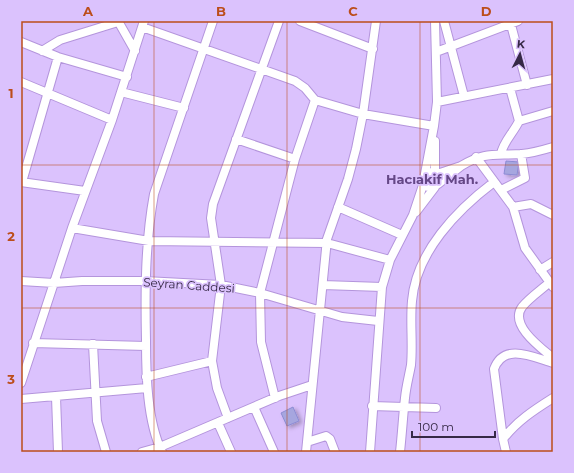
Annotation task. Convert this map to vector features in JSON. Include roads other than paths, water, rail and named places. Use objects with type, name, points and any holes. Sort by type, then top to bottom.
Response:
[{"type":"street","points":[[42,51],[60,40],[118,21],[135,52]]},
{"type":"street","points":[[161,450],[147,388],[146,377],[145,281],[149,241],[149,222],[154,194],[213,21]]},
{"type":"street","points":[[228,418],[217,388],[212,361],[221,286],[211,218],[213,204],[279,21]]},
{"type":"street","points":[[300,21],[373,49]]},
{"type":"street","points":[[306,452],[326,243],[348,179],[363,114],[376,21]]},
{"type":"street","points":[[413,215],[425,178],[437,102],[435,21]]},
{"type":"street","points":[[444,21],[464,96]]},
{"type":"street","points":[[436,52],[513,22],[528,85]]},
{"type":"street","points":[[21,383],[72,228],[127,77],[143,24],[295,81],[305,88],[315,100],[363,114],[434,126]]},
{"type":"street","points":[[21,42],[58,58],[127,77]]},
{"type":"street","points":[[58,58],[22,182],[85,191]]},
{"type":"street","points":[[437,102],[553,79]]},
{"type":"street","points":[[21,82],[112,120]]},
{"type":"street","points":[[501,154],[502,149],[519,121],[510,88]]},
{"type":"street","points":[[121,92],[184,108]]},
{"type":"street","points":[[275,398],[260,342],[260,293],[272,242],[295,159],[315,100]]},
{"type":"street","points":[[519,121],[553,111]]},
{"type":"street","points":[[370,452],[378,321],[382,287],[390,260],[402,235],[413,215],[437,185],[440,179],[436,173],[434,126]]},
{"type":"street","points":[[236,139],[295,159]]},
{"type":"street","points":[[425,178],[428,187],[437,185],[461,166],[476,157],[501,154],[521,154],[553,147]]},
{"type":"street","points":[[501,190],[524,178],[521,154]]},
{"type":"street","points":[[476,157],[513,207],[525,248],[551,284],[522,308],[518,318],[523,330],[553,358]]},
{"type":"street","points":[[425,178],[430,172],[436,173],[461,166]]},
{"type":"street","points":[[400,452],[404,407],[411,364],[412,299],[416,279],[424,260],[448,224],[472,198],[494,182]]},
{"type":"street","points":[[513,207],[531,204],[553,215]]},
{"type":"street","points":[[338,207],[402,235]]},
{"type":"street","points":[[72,228],[149,241],[214,243],[326,243],[390,260]]},
{"type":"street","points":[[540,270],[553,262]]},
{"type":"street","name":"Seyran Caddesi","points":[[21,281],[54,283],[82,281],[145,281],[221,286],[260,293],[320,312],[342,317],[378,321]]},
{"type":"street","points":[[323,285],[382,287]]},
{"type":"street","points":[[33,343],[146,346]]},
{"type":"street","points":[[93,344],[97,421],[106,452]]},
{"type":"street","points":[[506,452],[494,369],[496,364],[507,354],[516,353],[553,363]]},
{"type":"street","points":[[146,377],[212,361]]},
{"type":"street","points":[[142,452],[161,450],[228,418],[275,398],[312,385]]},
{"type":"street","points":[[21,399],[147,388]]},
{"type":"street","points":[[56,397],[58,452]]},
{"type":"street","points":[[503,439],[524,417],[553,398]]},
{"type":"street","points":[[372,406],[436,408]]},
{"type":"street","points":[[254,407],[274,452]]},
{"type":"street","points":[[218,423],[231,452]]},
{"type":"street","points":[[307,442],[326,436],[330,440],[335,452]]},
{"type":"district","name":"Hacıakif Mah.","points":[[432,179]]}]
